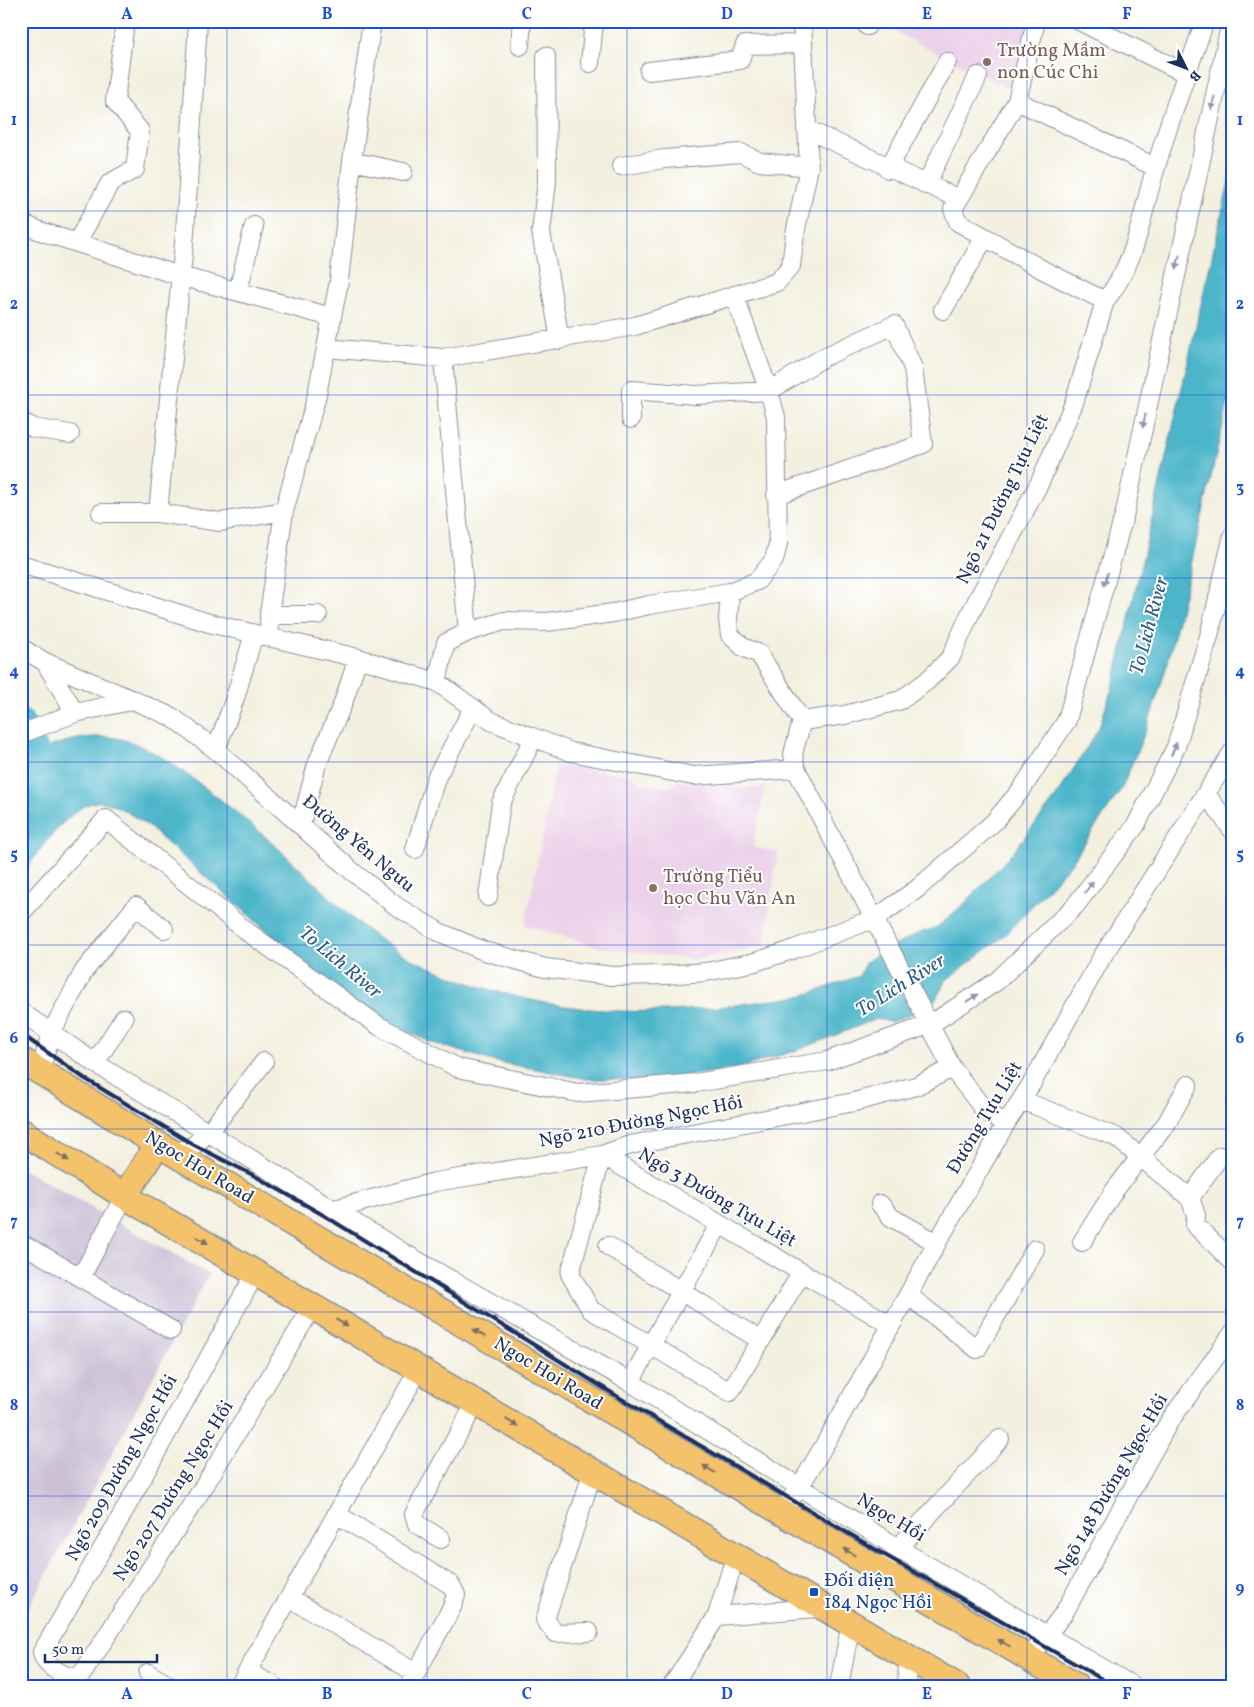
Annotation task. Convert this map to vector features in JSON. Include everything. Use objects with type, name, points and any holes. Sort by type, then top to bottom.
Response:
[{"type":"highway","name":"Ngoc Hoi Road","points":[[31,1066],[166,1149],[1076,1686]]},
{"type":"highway","points":[[21,1131],[125,1195],[735,1557],[957,1686]]},
{"type":"highway","points":[[125,1195],[166,1149]]},
{"type":"street","points":[[77,242],[110,183],[135,169],[140,131],[116,101],[125,21]]},
{"type":"street","points":[[158,513],[192,135],[198,21]]},
{"type":"street","points":[[216,750],[269,615],[284,511],[316,399],[339,281],[352,161],[372,21]]},
{"type":"street","points":[[520,46],[522,21]]},
{"type":"street","points":[[590,63],[594,21]]},
{"type":"street","points":[[326,348],[442,358],[560,340],[635,326],[777,282],[791,266],[795,234],[809,167],[802,21]]},
{"type":"street","points":[[1036,21],[1017,101],[953,209],[958,222],[1105,302]]},
{"type":"street","points":[[1079,21],[1187,74]]},
{"type":"street","name":"Ngõ 21 Đường Tựu Liệt","points":[[802,721],[845,714],[901,700],[927,682],[951,657],[970,614],[1040,482],[1074,403],[1105,302],[1119,283],[1135,248],[1155,167],[1205,21]]},
{"type":"street","name":"Đường Yên Ngưu","points":[[21,648],[45,662],[172,717],[216,750],[353,872],[396,906],[439,932],[484,951],[545,968],[612,976],[665,975],[706,972],[756,962],[879,926],[917,889],[994,822],[1022,790],[1067,720],[1125,512],[1231,21]]},
{"type":"street","points":[[649,71],[740,60],[746,45],[803,44]]},
{"type":"street","points":[[546,56],[547,181],[540,232],[560,340]]},
{"type":"street","points":[[888,169],[948,62]]},
{"type":"street","points":[[926,185],[978,76]]},
{"type":"street","points":[[1017,101],[1155,167]]},
{"type":"street","points":[[806,129],[888,169],[959,200]]},
{"type":"street","points":[[621,166],[664,159],[742,153],[760,162],[809,167]]},
{"type":"street","points":[[352,161],[403,172]]},
{"type":"street","points":[[21,223],[40,232],[77,242],[180,276],[331,317]]},
{"type":"street","points":[[238,291],[254,226]]},
{"type":"street","points":[[943,310],[985,237]]},
{"type":"street","points":[[437,682],[446,643],[468,632],[504,621],[546,622],[614,613],[649,605],[730,592],[757,581],[774,560],[778,544],[776,417],[769,391],[734,296]]},
{"type":"street","points":[[631,420],[631,390],[696,395],[769,391],[824,357],[894,325],[914,368],[923,444],[776,495]]},
{"type":"street","points":[[442,358],[468,632]]},
{"type":"street","points":[[21,421],[34,428],[70,434]]},
{"type":"street","points":[[101,513],[158,513],[220,522],[284,511]]},
{"type":"street","points":[[21,913],[106,819],[249,933],[379,1026],[458,1068],[578,1093],[696,1083],[827,1060],[928,1018],[997,981],[1075,906],[1136,825],[1176,747],[1209,636],[1233,535]]},
{"type":"street","points":[[21,564],[209,623],[358,658],[437,682],[491,721],[533,739],[571,752],[692,776],[796,769]]},
{"type":"street","points":[[730,592],[728,620],[730,635],[743,647],[759,654],[802,721],[792,754],[796,769],[928,1018],[952,1068],[982,1108],[1005,1125]]},
{"type":"street","points":[[269,615],[318,615]]},
{"type":"street","points":[[301,824],[317,764],[343,703],[358,658]]},
{"type":"street","points":[[45,662],[75,713]]},
{"type":"street","points":[[21,734],[75,713],[135,700]]},
{"type":"street","points":[[415,849],[436,778],[473,708]]},
{"type":"street","points":[[488,896],[501,803],[533,739]]},
{"type":"street","name":"Đường Tựu Liệt","points":[[781,1512],[799,1488],[937,1243],[1102,957],[1207,795],[1233,751]]},
{"type":"street","points":[[1207,795],[1233,831]]},
{"type":"street","points":[[31,1066],[84,972],[136,906],[164,929]]},
{"type":"street","name":"Ngọc Hồi","points":[[21,1012],[95,1062],[404,1253],[630,1382],[898,1548],[1133,1686]]},
{"type":"street","points":[[95,1062],[124,1018]]},
{"type":"street","points":[[166,1149],[194,1145],[208,1133],[264,1062]]},
{"type":"street","name":"Ngõ 210 Đường Ngọc Hồi","points":[[335,1209],[434,1182],[602,1154],[630,1145],[854,1102],[916,1086],[952,1068]]},
{"type":"street","points":[[1082,1242],[1114,1191],[1166,1124],[1188,1085]]},
{"type":"street","points":[[1021,1100],[1116,1136],[1190,1198],[1196,1215],[1195,1225],[1233,1262]]},
{"type":"street","points":[[602,1154],[570,1274],[591,1310],[730,1392],[802,1272]]},
{"type":"street","name":"Ngõ 3 Đường Tựu Liệt","points":[[602,1154],[719,1225],[891,1325]]},
{"type":"street","points":[[1190,1198],[1220,1156]]},
{"type":"street","points":[[81,1277],[125,1195]]},
{"type":"street","points":[[880,1204],[891,1217],[937,1243]]},
{"type":"street","points":[[630,1382],[719,1225]]},
{"type":"street","points":[[21,1243],[171,1330]]},
{"type":"street","points":[[608,1246],[760,1340]]},
{"type":"street","points":[[908,1295],[977,1349],[1035,1249]]},
{"type":"street","name":"Ngõ 209 Đường Ngọc Hồi","points":[[65,1681],[45,1661],[42,1652],[118,1522],[256,1272]]},
{"type":"street","name":"Ngõ 207 Đường Ngọc Hồi","points":[[65,1681],[82,1674],[206,1484],[313,1306]]},
{"type":"street","name":"Ngõ 148 Đường Ngọc Hồi","points":[[1029,1658],[1064,1613],[1169,1422],[1233,1333]]},
{"type":"street","points":[[274,1686],[244,1679],[419,1369]]},
{"type":"street","points":[[441,1539],[417,1524],[414,1514],[476,1402]]},
{"type":"street","points":[[881,1570],[898,1548],[1000,1440]]},
{"type":"street","points":[[589,1632],[556,1633],[545,1620],[593,1471]]},
{"type":"street","points":[[290,1598],[412,1679],[452,1607],[456,1595],[451,1585],[338,1515]]},
{"type":"street","points":[[672,1686],[717,1616],[735,1557]]},
{"type":"street","points":[[717,1616],[816,1608],[845,1620],[839,1686]]},
{"type":"street","points":[[907,1686],[908,1657]]},
{"type":"street","points":[[148,1672],[170,1686]]},
{"type":"shaded area","name":"Trường Mầm non Cúc Chi","points":[[893,21],[1029,21],[1014,91],[889,29]]},
{"type":"shaded area","name":"Trường Tiểu học Chu Văn An","points":[[556,765],[632,775],[641,784],[670,787],[678,781],[742,788],[765,787],[753,847],[778,852],[764,946],[695,960],[598,947],[525,925]]},
{"type":"shaded area","points":[[21,1168],[209,1274],[21,1622]]},
{"type":"water","points":[[1233,165],[1233,381],[1168,662],[1148,725],[1122,788],[1070,865],[1003,937],[945,981],[936,999],[923,1009],[891,1022],[876,1019],[801,1049],[739,1068],[662,1080],[587,1079],[493,1061],[430,1042],[370,1015],[328,985],[148,826],[115,806],[103,802],[92,803],[80,808],[57,829],[21,875],[21,763],[44,749],[72,740],[101,737],[115,738],[128,741],[155,753],[209,790],[270,841],[362,926],[392,948],[449,976],[491,990],[533,1000],[576,1007],[618,1011],[662,1011],[706,1008],[796,997],[859,976],[865,963],[875,956],[917,934],[937,927],[963,905],[1009,857],[1056,797],[1099,728],[1115,679]]},
{"type":"waterway","name":"To Lich River","points":[[21,723],[53,787]]},
{"type":"railway","points":[[21,1034],[84,1078],[194,1145],[255,1176],[325,1216],[620,1398],[890,1558],[1114,1686]]},
{"type":"place","name":"Trường Mầm non Cúc Chi","points":[[987,62]]},
{"type":"place","name":"Trường Tiểu học Chu Văn An","points":[[653,888]]},
{"type":"place","name":"Đối diện 184 Ngọc Hồi","points":[[814,1592]]}]
